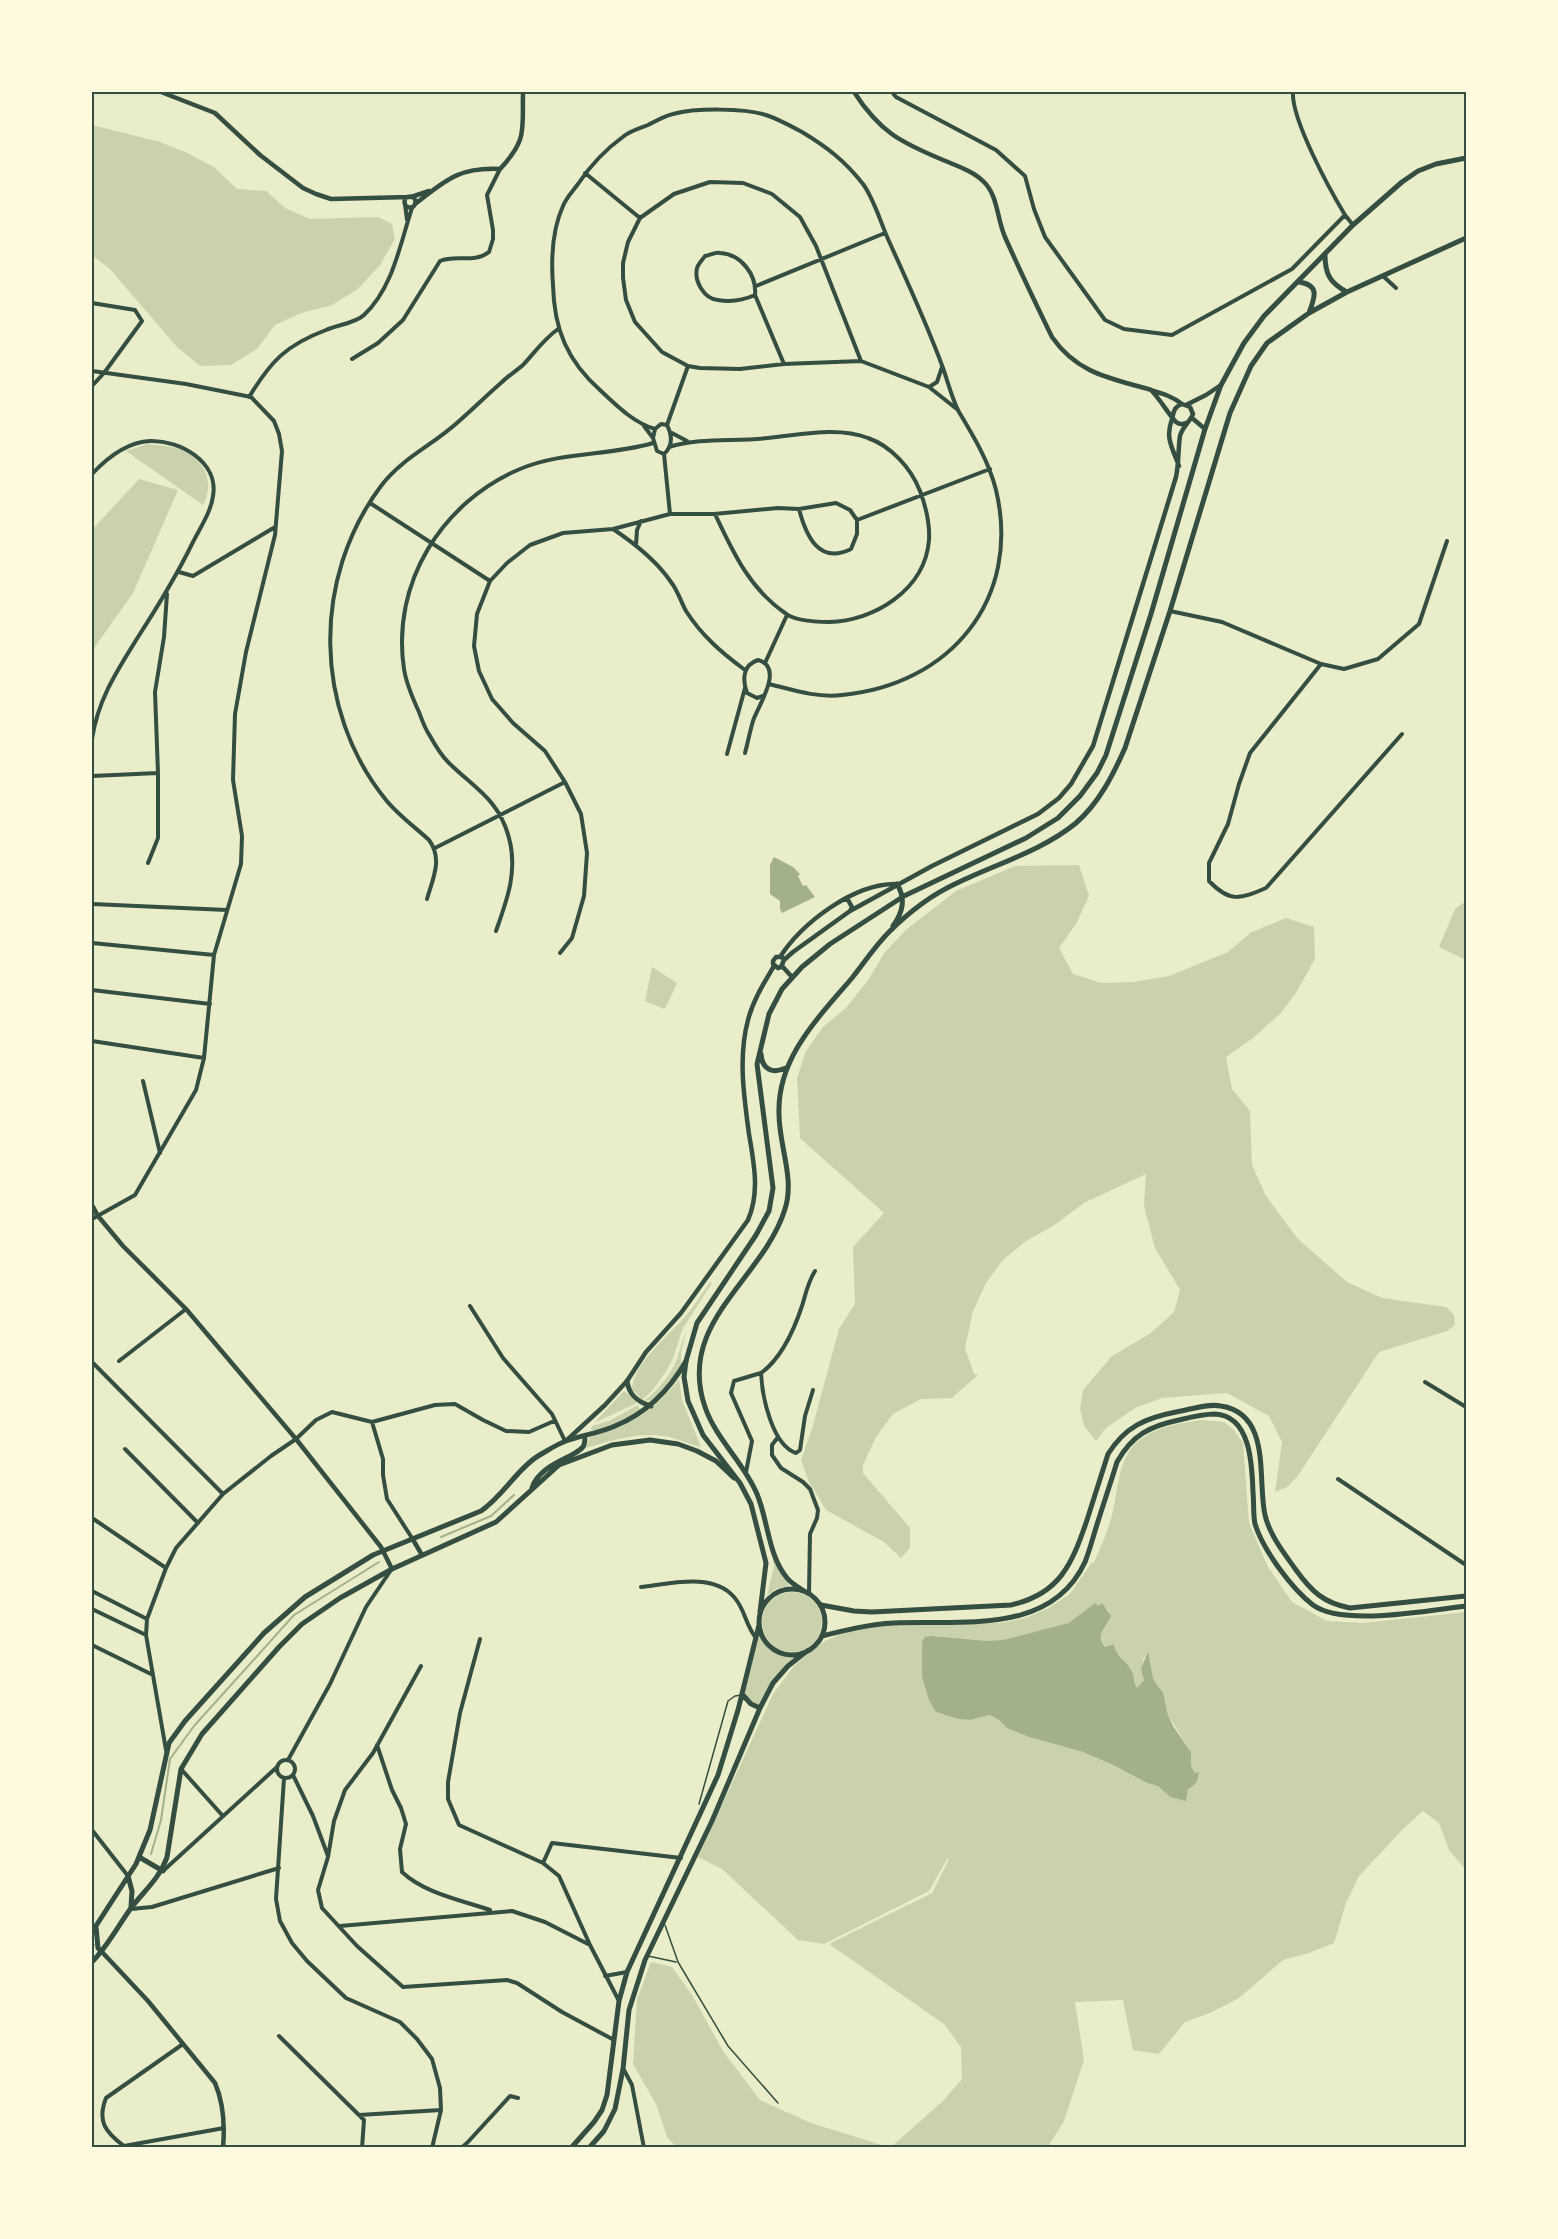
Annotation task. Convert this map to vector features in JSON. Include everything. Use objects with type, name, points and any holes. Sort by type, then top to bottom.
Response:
[{"type":"main road","points":[[571,2148],[602,2110],[610,2078],[619,2001],[627,1972],[718,1775],[742,1695],[759,1625],[766,1563],[751,1504],[740,1483],[717,1455],[696,1420],[688,1401],[684,1377],[697,1323],[756,1235],[772,1202],[773,1188],[757,1064],[769,1014],[782,989],[792,977],[830,944],[904,896],[1026,838],[1069,809],[1097,773],[1106,755],[1151,614],[1205,429],[1221,385],[1244,343],[1264,316],[1353,225],[1402,182],[1418,171],[1436,164],[1467,158]]},
{"type":"main road","points":[[1467,238],[1347,292],[1309,313],[1268,343],[1246,375],[1230,412],[1125,748],[1109,780],[1088,809],[1062,833],[938,893],[889,933],[804,1035],[786,1068],[780,1093],[778,1116],[789,1180],[786,1207],[770,1243],[715,1318],[706,1335],[701,1353],[701,1392],[706,1409],[713,1424],[746,1473],[763,1508],[777,1561],[789,1581],[821,1605],[872,1612],[1011,1605],[1029,1601],[1055,1584],[1072,1561],[1108,1454],[1118,1438],[1135,1425],[1167,1414],[1219,1405],[1233,1410],[1254,1429],[1259,1451],[1265,1515],[1273,1538],[1299,1574],[1321,1598],[1332,1605],[1350,1608],[1467,1596]]},
{"type":"main road","points":[[1325,255],[1325,269],[1329,279],[1337,287],[1347,292]]},
{"type":"main road","points":[[1299,282],[1308,283],[1314,290],[1315,298],[1309,313]]},
{"type":"main road","points":[[889,933],[900,913],[904,896],[897,884]]},
{"type":"main road","points":[[760,1050],[761,1060],[766,1068],[779,1071],[786,1068]]},
{"type":"main road","points":[[102,1952],[98,1948],[94,1930],[139,1857],[150,1830],[169,1743],[185,1721],[264,1633],[289,1609],[329,1581],[383,1550],[481,1511],[496,1501],[528,1463],[565,1441],[614,1427],[651,1406],[686,1362]]},
{"type":"main road","points":[[627,1381],[636,1400],[651,1406]]},
{"type":"main road","points":[[822,1636],[891,1623],[1001,1620],[1029,1613],[1047,1604],[1065,1592],[1085,1562],[1125,1447],[1140,1434],[1168,1422],[1209,1414],[1230,1418],[1240,1428],[1248,1443],[1255,1522],[1263,1542],[1287,1579],[1314,1606],[1346,1617],[1421,1612],[1467,1606]]},
{"type":"main road","points":[[532,1489],[534,1482],[547,1468],[584,1446],[585,1436]]},
{"type":"main road","points":[[92,1962],[102,1952],[131,1909],[163,1871],[181,1769],[202,1734],[222,1709],[302,1624],[340,1598],[392,1569],[496,1522],[559,1465],[612,1445],[650,1440],[678,1444],[716,1461],[740,1483]]},
{"type":"main road","points":[[760,1612],[764,1604],[777,1592],[795,1589],[806,1592]]},
{"type":"main road","points":[[589,2148],[611,2120],[623,2069],[629,2010],[647,1955],[712,1821],[773,1683],[788,1666],[813,1647],[822,1636],[825,1620],[821,1605]]},
{"type":"main road","points":[[759,1625],[762,1635],[776,1651],[786,1654],[807,1651]]},
{"type":"main road","points":[[742,1695],[750,1704],[760,1708]]},
{"type":"main road","points":[[139,1857],[163,1871]]},
{"type":"main road","points":[[128,1876],[132,1892],[131,1909]]},
{"type":"street","points":[[161,92],[214,113],[260,155],[309,191],[331,199],[410,197],[435,189]]},
{"type":"street","points":[[352,359],[378,343],[403,320],[440,261],[454,258],[474,260],[489,252],[493,230],[487,195],[500,168],[516,152],[522,136],[523,92]]},
{"type":"street","points":[[854,92],[868,113],[886,131],[909,146],[970,172],[987,185],[992,193],[1004,235],[1052,337],[1070,359],[1092,372],[1175,398],[1192,410],[1192,418],[1205,429]]},
{"type":"street","points":[[892,92],[896,97],[996,150],[1025,176],[1045,237],[1105,320],[1124,329],[1172,335],[1292,269],[1344,215]]},
{"type":"street","points":[[1293,92],[1292,102],[1327,185],[1344,215],[1353,225]]},
{"type":"street","points":[[664,454],[657,451],[643,425],[597,388],[578,367],[558,329],[552,274],[554,233],[563,205],[588,168],[626,134],[673,114],[716,110],[764,114],[799,130],[837,154],[865,187],[936,348],[958,410]]},
{"type":"street","points":[[413,206],[435,189],[468,170],[500,168]]},
{"type":"street","points":[[585,173],[640,218]]},
{"type":"street","points":[[769,684],[804,693],[838,696],[871,691],[901,681],[945,657],[975,624],[993,591],[1000,558],[1001,523],[990,469],[970,426],[958,410],[929,387],[861,361],[784,364],[740,369],[688,366],[662,352],[635,322],[626,300],[623,263],[628,242],[640,218],[674,194],[710,182],[743,183],[772,194],[800,218],[820,258],[861,361]]},
{"type":"street","points":[[389,196],[413,206]]},
{"type":"street","points":[[407,220],[405,204],[410,197]]},
{"type":"street","points":[[249,397],[262,375],[288,348],[324,331],[363,317],[385,290],[415,200],[410,197]]},
{"type":"street","points":[[756,286],[885,233]]},
{"type":"street","points":[[755,295],[733,300],[715,300],[704,293],[698,282],[697,267],[705,256],[719,252],[735,256],[746,266],[756,286],[755,295],[784,364]]},
{"type":"street","points":[[1383,275],[1396,288]]},
{"type":"street","points":[[92,303],[135,310],[142,321],[92,386]]},
{"type":"street","points":[[427,898],[437,865],[435,848],[386,800],[356,751],[342,718],[330,651],[330,616],[334,587],[355,527],[382,485],[412,454],[456,424],[523,365],[542,341],[558,329]]},
{"type":"street","points":[[670,514],[664,454],[669,447],[670,432],[667,425],[688,366]]},
{"type":"street","points":[[929,387],[937,382],[942,366]]},
{"type":"street","points":[[92,371],[186,384],[249,397],[274,421],[282,451],[276,526],[246,652],[235,714],[233,780],[242,836],[241,864],[214,955],[204,1058],[196,1090],[135,1195],[92,1219]]},
{"type":"street","points":[[1179,466],[1167,430],[1173,410],[1206,396],[1221,385]]},
{"type":"street","points":[[1150,390],[1175,421],[1180,424],[1186,423]]},
{"type":"street","points":[[782,961],[850,911],[897,884],[1038,814],[1059,798],[1071,784],[1093,746],[1179,466],[1180,437],[1186,423],[1192,418]]},
{"type":"street","points":[[653,440],[655,429],[661,424],[667,425]]},
{"type":"street","points":[[643,425],[655,429]]},
{"type":"street","points":[[670,432],[688,441]]},
{"type":"street","points":[[669,447],[688,441],[759,439],[848,432],[869,438],[892,451],[916,481],[928,514],[929,541],[924,560],[914,580],[894,600],[867,616],[848,622],[820,622],[787,615],[750,581],[714,514]]},
{"type":"street","points":[[496,931],[509,893],[513,868],[509,839],[500,814],[479,788],[447,761],[428,734],[414,702],[404,671],[402,638],[407,597],[430,543],[471,498],[500,478],[550,458],[637,448],[653,440]]},
{"type":"street","points":[[92,474],[105,460],[129,446],[150,441],[167,443],[187,450],[200,458],[208,469],[214,494],[211,506],[179,572],[102,697],[92,740]]},
{"type":"street","points":[[857,520],[990,469]]},
{"type":"street","points":[[370,503],[490,581]]},
{"type":"street","points":[[560,953],[572,938],[584,896],[587,853],[580,814],[565,782],[545,751],[513,723],[492,699],[479,671],[474,646],[477,614],[490,581],[530,544],[563,533],[613,529],[670,514],[714,514],[778,508],[799,509],[836,503],[850,510],[857,520],[857,534],[851,549],[842,554],[829,554],[816,548],[799,509]]},
{"type":"street","points":[[636,546],[637,530],[641,521]]},
{"type":"street","points":[[179,572],[193,576],[276,526]]},
{"type":"street","points":[[613,529],[660,568],[673,583],[685,609],[699,630],[718,650],[745,670]]},
{"type":"street","points":[[1170,610],[1222,622],[1321,664],[1344,669],[1378,659],[1419,624],[1447,541]]},
{"type":"street","points":[[148,863],[158,838],[155,692],[164,637],[167,591]]},
{"type":"street","points":[[765,663],[787,615]]},
{"type":"street","points":[[727,754],[745,687],[745,670],[752,662],[758,660],[765,663],[770,672],[769,684],[753,721],[745,753]]},
{"type":"street","points":[[1321,664],[1251,753],[1239,784],[1228,824],[1209,862],[1209,881],[1221,893],[1242,898],[1266,888],[1402,734]]},
{"type":"street","points":[[745,687],[751,696],[763,696]]},
{"type":"street","points":[[92,776],[158,774]]},
{"type":"street","points":[[435,848],[565,782]]},
{"type":"street","points":[[774,966],[778,968],[804,929],[844,899],[880,886],[897,884]]},
{"type":"street","points":[[844,899],[848,900],[852,906],[850,911]]},
{"type":"street","points":[[92,904],[227,910]]},
{"type":"street","points":[[92,942],[214,955]]},
{"type":"street","points":[[470,1306],[503,1358],[552,1414],[565,1441],[588,1422],[627,1381],[646,1352],[681,1313],[748,1220],[756,1194],[745,1107],[742,1053],[748,1019],[755,1000],[774,966],[774,959],[782,961],[792,977]]},
{"type":"street","points":[[92,990],[210,1004]]},
{"type":"street","points":[[92,1041],[204,1058]]},
{"type":"street","points":[[143,1081],[160,1153]]},
{"type":"street","points":[[92,1205],[98,1216],[145,1269],[186,1309],[296,1439],[383,1550],[392,1569],[366,1607],[330,1684],[288,1760],[279,1762],[277,1767],[163,1871]]},
{"type":"street","points":[[746,1473],[752,1441],[731,1393],[731,1386],[734,1382],[760,1373],[772,1365],[788,1339],[808,1282],[815,1271]]},
{"type":"street","points":[[119,1361],[186,1309]]},
{"type":"street","points":[[92,1362],[223,1494]]},
{"type":"street","points":[[760,1373],[767,1410],[777,1437],[792,1452],[796,1453],[800,1450],[805,1416],[813,1390]]},
{"type":"street","points":[[1425,1382],[1467,1407]]},
{"type":"street","points":[[166,1755],[146,1635],[147,1619],[176,1548],[223,1494],[296,1439],[316,1420],[332,1412],[372,1422],[435,1405],[455,1404],[506,1431],[529,1432],[554,1421]]},
{"type":"street","points":[[372,1422],[383,1459],[382,1475],[387,1499],[422,1555]]},
{"type":"street","points":[[585,1436],[588,1422]]},
{"type":"street","points":[[777,1437],[772,1445],[772,1455],[781,1468],[803,1482],[810,1490],[818,1510],[810,1534],[806,1592]]},
{"type":"street","points":[[125,1449],[198,1523]]},
{"type":"street","points":[[1338,1479],[1467,1565]]},
{"type":"street","points":[[92,1518],[166,1568]]},
{"type":"street","points":[[640,1587],[691,1581],[724,1588],[734,1596],[742,1608],[747,1628],[756,1638]]},
{"type":"street","points":[[92,1591],[147,1619]]},
{"type":"street","points":[[92,1609],[146,1635]]},
{"type":"street","points":[[480,1639],[455,1732],[448,1799],[459,1826],[543,1863],[559,1876],[590,1945],[619,2001]]},
{"type":"street","points":[[92,1645],[153,1676]]},
{"type":"street","points":[[421,1666],[373,1753],[345,1790],[334,1821],[328,1857],[318,1890],[322,1908],[379,1967],[403,1987],[507,1980],[517,1983],[562,2012],[614,2040]]},
{"type":"street","points":[[377,1745],[405,1824],[400,1849],[402,1872],[423,1886],[493,1911]]},
{"type":"street","points":[[288,1760],[294,1765],[293,1775],[313,1816],[328,1857]]},
{"type":"street","points":[[277,1767],[278,1773],[284,1778]]},
{"type":"street","points":[[181,1769],[222,1815]]},
{"type":"street","points":[[284,1778],[293,1775]]},
{"type":"street","points":[[284,1778],[276,1899],[280,1921],[292,1943],[346,1998],[400,2022],[417,2039],[432,2060],[440,2088],[441,2110],[432,2148]]},
{"type":"street","points":[[92,1830],[128,1876]]},
{"type":"street","points":[[543,1863],[552,1843],[681,1858]]},
{"type":"street","points":[[131,1909],[152,1907],[279,1868]]},
{"type":"street","points":[[339,1926],[512,1911],[544,1922],[590,1945]]},
{"type":"street","points":[[102,1952],[148,2001],[215,2083],[221,2097],[225,2128],[224,2148]]},
{"type":"street","points":[[605,1976],[627,1972]]},
{"type":"street","points":[[279,2036],[364,2120],[362,2148]]},
{"type":"street","points":[[183,2044],[106,2098],[101,2110],[102,2121],[107,2130],[124,2146],[225,2128]]},
{"type":"street","points":[[623,2069],[632,2085],[644,2148]]},
{"type":"street","points":[[461,2148],[510,2096],[518,2098]]},
{"type":"street","points":[[358,2115],[441,2110]]},
{"type":"lane","points":[[699,1804],[728,1701],[735,1696],[742,1695]]},
{"type":"lane","points":[[663,1920],[678,1962],[728,2046],[778,2103]]},
{"type":"lane","points":[[647,1955],[678,1962]]},
{"type":"shaded area","points":[[92,125],[160,142],[187,153],[214,167],[237,189],[266,191],[285,208],[310,219],[378,217],[392,224],[395,239],[380,265],[358,289],[332,305],[301,313],[275,325],[257,349],[231,365],[200,366],[177,347],[110,269],[92,255]]},
{"type":"shaded area","points":[[148,444],[182,450],[199,463],[204,469],[208,483],[203,505],[126,451]]},
{"type":"shaded area","points":[[139,479],[178,490],[133,593],[92,651],[92,530]]},
{"type":"shaded area","points":[[774,857],[793,867],[800,874],[798,876],[803,886],[806,885],[815,897],[782,913],[780,901],[770,894],[770,865]]},
{"type":"shaded area","points":[[1079,865],[1089,896],[1076,924],[1059,948],[1073,974],[1101,983],[1133,982],[1169,976],[1228,952],[1250,933],[1286,918],[1314,927],[1315,959],[1297,991],[1280,1014],[1253,1038],[1226,1057],[1232,1089],[1250,1111],[1252,1165],[1266,1196],[1298,1239],[1347,1282],[1382,1298],[1446,1307],[1454,1315],[1455,1325],[1447,1331],[1379,1352],[1297,1477],[1287,1487],[1275,1492],[1282,1442],[1269,1416],[1227,1393],[1162,1398],[1135,1408],[1106,1428],[1096,1441],[1084,1426],[1080,1409],[1083,1390],[1112,1356],[1151,1333],[1174,1312],[1180,1290],[1155,1248],[1144,1206],[1146,1174],[1084,1203],[1053,1226],[1026,1241],[1003,1260],[986,1283],[973,1311],[965,1348],[974,1374],[978,1375],[952,1398],[921,1399],[893,1414],[876,1437],[863,1465],[863,1473],[910,1528],[910,1548],[901,1558],[884,1542],[826,1510],[808,1480],[801,1460],[812,1429],[839,1329],[855,1304],[853,1247],[884,1213],[800,1138],[797,1078],[806,1051],[823,1027],[846,1008],[868,980],[885,952],[907,929],[956,891],[1015,866]]},
{"type":"shaded area","points":[[1466,901],[1466,960],[1439,947],[1455,909]]},
{"type":"shaded area","points":[[652,967],[677,983],[665,1009],[645,1001]]},
{"type":"shaded area","points":[[710,1282],[712,1283],[683,1328],[667,1370],[652,1391],[642,1400],[632,1389],[638,1370],[653,1350],[685,1317]]},
{"type":"shaded area","points":[[686,1332],[681,1363],[675,1376],[653,1400],[644,1401],[659,1388],[671,1371]]},
{"type":"shaded area","points":[[679,1379],[682,1400],[701,1447],[669,1437],[648,1435],[627,1437],[586,1448],[590,1437],[617,1428],[650,1409]]},
{"type":"shaded area","points":[[625,1391],[637,1403],[594,1423],[623,1392]]},
{"type":"shaded area","points":[[638,1405],[640,1410],[623,1421],[603,1429],[591,1430],[592,1426],[609,1421]]},
{"type":"shaded area","points":[[1201,1420],[1224,1422],[1234,1430],[1243,1443],[1249,1523],[1268,1567],[1292,1602],[1327,1621],[1363,1623],[1466,1612],[1466,1870],[1449,1850],[1439,1823],[1423,1811],[1359,1876],[1346,1903],[1334,1943],[1283,1960],[1239,1998],[1212,2012],[1185,2022],[1159,2054],[1133,2050],[1123,2000],[1075,2002],[1084,2060],[1064,2121],[1048,2147],[891,2147],[944,2100],[962,2079],[961,2047],[944,2024],[829,1944],[932,1893],[949,1859],[929,1891],[824,1944],[798,1940],[722,1869],[698,1857],[773,1694],[794,1666],[825,1641],[843,1633],[892,1625],[1001,1623],[1025,1618],[1047,1609],[1070,1594],[1092,1562],[1094,1563],[1113,1511],[1124,1461],[1135,1444],[1157,1430]],"holes":[[[1102,1606],[1109,1611],[1101,1638],[1102,1642],[1105,1647],[1114,1644],[1118,1654],[1130,1668],[1133,1683],[1137,1688],[1144,1680],[1143,1660],[1148,1651],[1153,1678],[1163,1692],[1168,1715],[1191,1752],[1191,1766],[1195,1773],[1199,1773],[1196,1782],[1188,1789],[1186,1800],[1170,1797],[1158,1786],[1147,1783],[1083,1752],[1029,1737],[1007,1728],[990,1715],[970,1720],[936,1712],[931,1636],[980,1641],[1007,1640],[1066,1624],[1088,1609]]]},
{"type":"shaded area","points":[[772,1556],[790,1587],[778,1588],[767,1595],[774,1567]]},
{"type":"shaded area","points":[[786,1592],[798,1592],[809,1597],[817,1605],[822,1622],[820,1634],[809,1647],[798,1652],[786,1652],[775,1647],[767,1639],[762,1628],[762,1616],[767,1605],[775,1597]]},
{"type":"shaded area","points":[[1095,1603],[1098,1606],[1102,1603],[1111,1616],[1102,1631],[1102,1643],[1105,1647],[1114,1644],[1117,1653],[1131,1670],[1137,1688],[1144,1680],[1141,1669],[1148,1651],[1153,1678],[1163,1692],[1168,1715],[1191,1752],[1191,1766],[1195,1773],[1199,1772],[1196,1782],[1188,1789],[1186,1801],[1170,1797],[1158,1786],[1147,1783],[1083,1752],[1029,1737],[1007,1728],[990,1715],[970,1720],[936,1712],[929,1700],[922,1677],[922,1642],[925,1637],[1003,1640],[1069,1623]]},
{"type":"shaded area","points":[[759,1627],[770,1646],[780,1652],[801,1655],[788,1666],[761,1706],[751,1702],[744,1693]]},
{"type":"shaded area","points":[[651,1962],[672,1967],[692,1995],[723,2051],[760,2100],[811,2123],[888,2147],[676,2147],[667,2137],[657,2106],[633,2064],[637,2000]]},
{"type":"waterway","points":[[441,1537],[491,1516],[514,1495]]},
{"type":"waterway","points":[[151,1854],[161,1820],[170,1759],[194,1726],[294,1615],[379,1562]]}]
